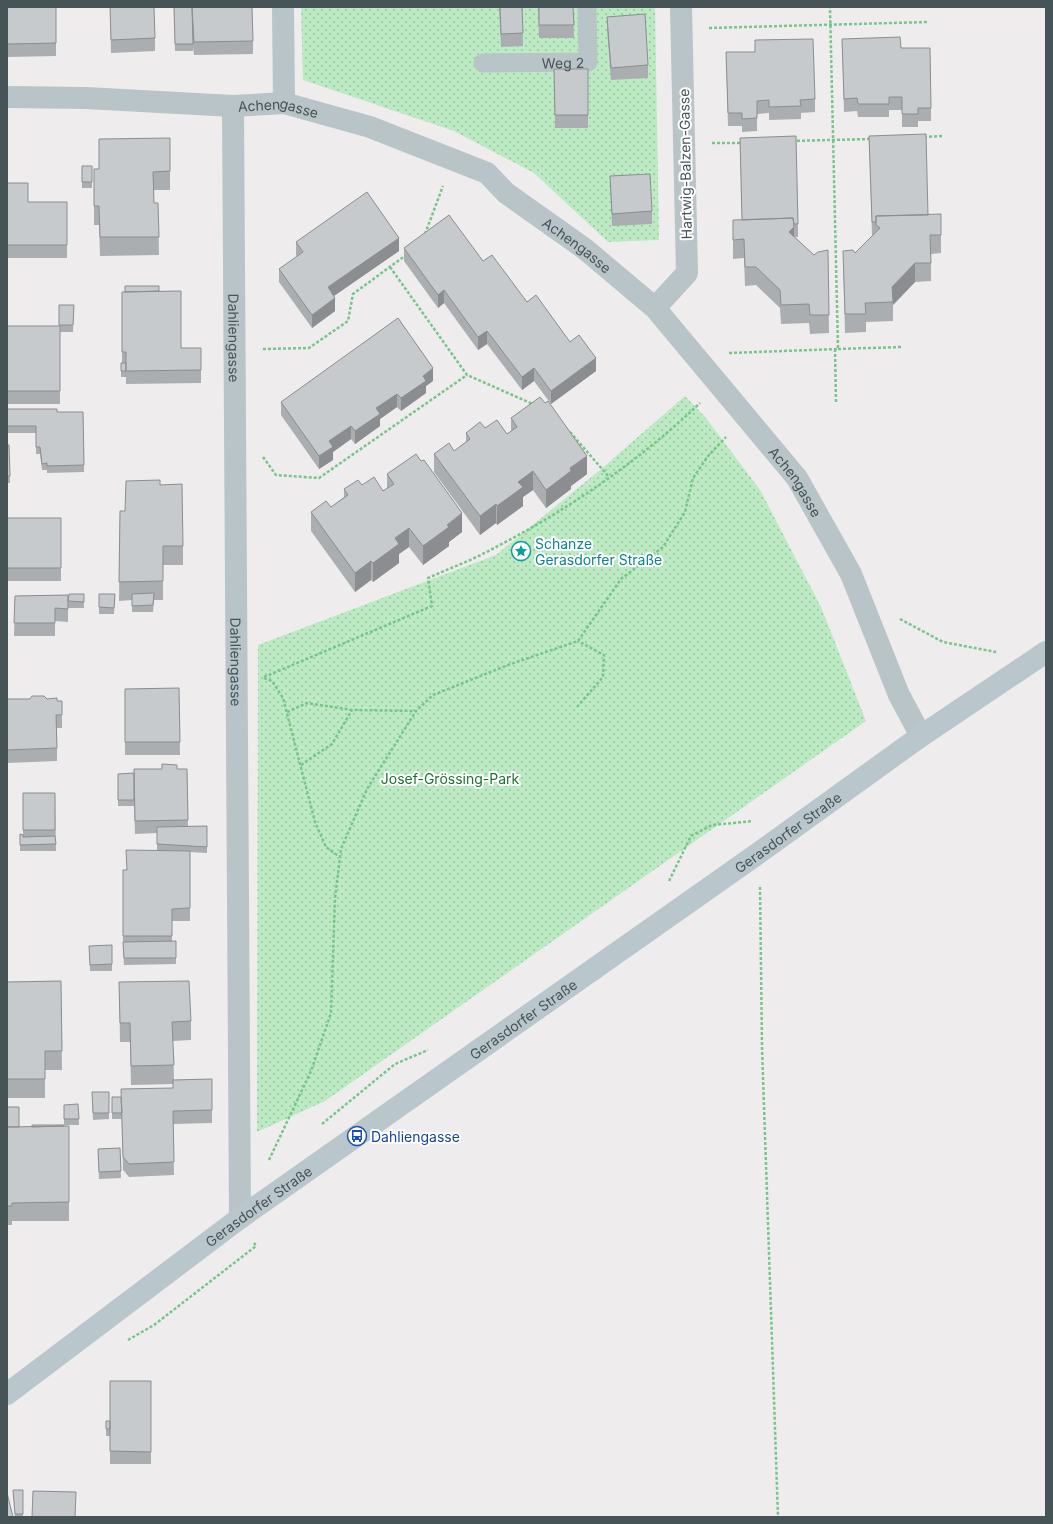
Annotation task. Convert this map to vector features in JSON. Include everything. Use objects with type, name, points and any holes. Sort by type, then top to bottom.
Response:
[{"type":"main road","name":"Gerasdorfer Straße","points":[[7,1394],[240,1218],[760,852],[921,736],[1046,652]]},
{"type":"street","points":[[283,7],[284,103]]},
{"type":"street","name":"Hartwig-Balzen-Gasse","points":[[655,308],[687,273],[681,18]]},
{"type":"street","name":"Achengasse","points":[[7,97],[86,98],[233,106],[284,103],[370,127],[487,173],[506,193],[585,249],[655,308],[797,478],[850,574],[899,695],[921,736]]},
{"type":"street","name":"Dahliengasse","points":[[233,106],[240,1218]]},
{"type":"lane","name":"Weg 2","points":[[483,63],[588,62],[587,7]]},
{"type":"path","points":[[830,7],[837,349],[836,404]]},
{"type":"path","points":[[681,18],[830,25],[928,22]]},
{"type":"path","points":[[920,137],[944,136]]},
{"type":"path","points":[[786,141],[873,139]]},
{"type":"path","points":[[684,144],[747,142]]},
{"type":"path","points":[[424,237],[454,160]]},
{"type":"path","points":[[234,349],[309,348],[348,321],[353,294],[409,253]]},
{"type":"path","points":[[390,267],[467,375],[538,406]]},
{"type":"path","points":[[705,369],[726,353],[901,346]]},
{"type":"path","points":[[235,446],[256,446],[276,474],[319,478],[467,375]]},
{"type":"path","points":[[340,857],[326,847],[315,822],[283,698],[272,681],[263,677],[432,606],[428,578],[494,549],[557,513],[609,477],[678,424],[719,385]]},
{"type":"path","points":[[265,1167],[312,1071],[331,1013],[335,898],[341,849],[367,789],[416,711],[433,695],[508,665],[578,641],[621,579],[663,547],[685,512],[693,478],[708,456],[745,416]]},
{"type":"path","points":[[565,427],[609,477]]},
{"type":"path","points":[[861,599],[943,642],[1003,653]]},
{"type":"path","points":[[577,707],[603,678],[604,662],[604,655],[578,641]]},
{"type":"path","points":[[286,712],[306,703],[352,710],[416,711]]},
{"type":"path","points":[[300,766],[332,744],[352,710]]},
{"type":"path","points":[[666,888],[691,836],[712,825],[756,821]]},
{"type":"path","points":[[760,852],[762,1055],[778,1517]]},
{"type":"green space","points":[[301,7],[655,7],[659,240],[608,242],[534,173],[454,131],[303,80]]},
{"type":"green space","name":"Josef-Grössing-Park","points":[[685,396],[705,417],[760,490],[821,607],[866,721],[325,1101],[257,1132],[258,645],[496,555],[600,470]]},
{"type":"building","points":[[7,7],[56,7],[56,43],[7,44]]},
{"type":"building","points":[[110,7],[154,7],[155,38],[111,40]]},
{"type":"building","points":[[174,7],[192,7],[193,44],[175,44]]},
{"type":"building","points":[[192,7],[252,7],[253,41],[194,42]]},
{"type":"building","points":[[500,7],[522,7],[523,33],[501,34]]},
{"type":"building","points":[[539,7],[573,7],[574,25],[539,25]]},
{"type":"building","points":[[645,14],[648,65],[611,68],[607,17]]},
{"type":"building","points":[[900,37],[901,48],[930,48],[931,108],[918,108],[918,114],[902,114],[902,97],[889,97],[889,104],[858,104],[857,98],[844,99],[842,39]]},
{"type":"building","points":[[813,39],[815,99],[800,100],[801,106],[769,107],[769,100],[757,101],[757,118],[742,119],[742,113],[728,113],[726,52],[755,52],[755,40]]},
{"type":"building","points":[[554,69],[588,69],[588,115],[555,115]]},
{"type":"building","points":[[926,134],[928,215],[876,216],[876,222],[872,222],[869,136]]},
{"type":"building","points":[[796,136],[798,224],[794,224],[793,218],[742,220],[740,138]]},
{"type":"building","points":[[170,138],[170,171],[153,172],[154,203],[158,203],[159,237],[100,237],[99,206],[94,206],[94,169],[99,169],[99,139]]},
{"type":"building","points":[[82,166],[92,166],[92,182],[82,182]]},
{"type":"building","points":[[650,174],[652,211],[612,214],[610,176]]},
{"type":"building","points":[[7,183],[28,183],[28,202],[67,202],[67,245],[7,245]]},
{"type":"building","points":[[367,192],[399,238],[328,287],[335,298],[312,315],[279,269],[303,252],[296,242]]},
{"type":"building","points":[[941,214],[941,235],[930,235],[931,263],[915,263],[892,287],[893,302],[865,303],[866,314],[845,314],[843,251],[853,250],[855,253],[880,228],[876,225],[876,216]]},
{"type":"building","points":[[449,215],[483,261],[492,255],[527,302],[536,295],[570,342],[579,335],[596,358],[551,391],[534,368],[522,377],[487,331],[478,337],[444,290],[438,295],[404,248]]},
{"type":"building","points":[[793,218],[794,227],[789,232],[814,255],[818,252],[828,250],[829,315],[810,315],[809,304],[781,305],[780,290],[756,267],[745,267],[744,239],[733,240],[733,220]]},
{"type":"building","points":[[125,286],[159,286],[159,291],[125,292]]},
{"type":"building","points":[[181,291],[181,348],[201,348],[201,370],[126,371],[126,352],[122,352],[122,292]]},
{"type":"building","points":[[59,305],[74,305],[73,325],[59,325]]},
{"type":"building","points":[[398,318],[433,368],[423,376],[426,381],[401,398],[397,394],[376,408],[380,414],[355,431],[351,426],[329,441],[333,447],[319,456],[281,402]]},
{"type":"building","points":[[7,326],[60,326],[60,391],[7,391]]},
{"type":"building","points":[[121,363],[126,363],[126,371],[121,371]]},
{"type":"building","points":[[540,397],[545,403],[548,401],[587,456],[570,468],[571,471],[546,490],[533,471],[518,482],[523,487],[497,506],[496,504],[480,516],[434,454],[449,443],[454,451],[470,439],[466,433],[480,422],[485,428],[497,420],[507,434],[517,427],[511,418]]},
{"type":"building","points":[[7,409],[57,409],[57,412],[83,412],[84,465],[47,466],[47,463],[42,464],[40,447],[36,447],[36,426],[7,426]]},
{"type":"building","points":[[7,445],[9,445],[10,476],[7,476]]},
{"type":"building","points":[[416,454],[421,461],[424,460],[462,513],[447,525],[449,527],[423,546],[409,528],[395,538],[399,544],[373,563],[371,561],[355,573],[311,512],[326,501],[331,507],[348,495],[344,489],[358,480],[362,485],[374,477],[383,491],[394,484],[387,474]]},
{"type":"building","points":[[160,480],[160,485],[182,484],[183,546],[163,546],[163,581],[119,582],[120,511],[125,511],[126,481]]},
{"type":"building","points":[[7,518],[61,518],[61,568],[7,568]]},
{"type":"building","points":[[154,593],[153,605],[132,606],[132,594]]},
{"type":"building","points":[[69,594],[84,594],[84,602],[68,601]]},
{"type":"building","points":[[99,594],[115,594],[114,608],[99,607]]},
{"type":"building","points":[[68,595],[68,609],[55,608],[55,623],[14,623],[15,596]]},
{"type":"building","points":[[179,688],[180,742],[125,742],[125,689]]},
{"type":"building","points":[[32,696],[44,696],[47,699],[57,698],[57,701],[62,701],[62,715],[56,715],[57,748],[7,750],[7,699],[30,699]]},
{"type":"building","points":[[162,764],[177,765],[177,769],[187,769],[188,820],[135,821],[134,769],[162,769]]},
{"type":"building","points":[[134,773],[134,800],[118,800],[118,774]]},
{"type":"building","points":[[23,793],[55,793],[55,830],[23,830]]},
{"type":"building","points":[[207,826],[207,847],[157,844],[157,827]]},
{"type":"building","points":[[20,834],[23,835],[23,837],[55,836],[56,844],[20,845]]},
{"type":"building","points":[[126,850],[190,851],[190,908],[172,909],[172,936],[123,936],[123,870],[127,870]]},
{"type":"building","points":[[176,941],[176,958],[124,958],[123,942]]},
{"type":"building","points":[[112,945],[112,964],[90,965],[89,946]]},
{"type":"building","points":[[61,981],[62,1051],[45,1051],[45,1079],[7,1079],[7,982]]},
{"type":"building","points":[[189,981],[191,1021],[172,1022],[174,1065],[131,1066],[130,1023],[120,1023],[119,982]]},
{"type":"building","points":[[212,1079],[212,1110],[173,1111],[174,1162],[129,1164],[123,1157],[121,1089],[173,1088],[173,1080]]},
{"type":"building","points":[[92,1092],[109,1092],[109,1113],[93,1113]]},
{"type":"building","points":[[112,1097],[121,1097],[122,1113],[112,1113]]},
{"type":"building","points":[[78,1104],[79,1119],[64,1119],[64,1105]]},
{"type":"building","points":[[7,1107],[19,1107],[19,1127],[7,1127]]},
{"type":"building","points":[[32,1125],[64,1125],[64,1126],[32,1127]]},
{"type":"building","points":[[69,1126],[69,1202],[12,1203],[12,1206],[7,1206],[7,1127]]},
{"type":"building","points":[[120,1148],[121,1171],[99,1172],[98,1149]]},
{"type":"building","points":[[110,1381],[151,1381],[151,1452],[110,1451]]},
{"type":"building","points":[[106,1421],[110,1421],[110,1429],[106,1429]]},
{"type":"building","points":[[13,1490],[23,1490],[23,1514],[15,1514]]},
{"type":"building","points":[[33,1491],[76,1492],[75,1517],[32,1517]]},
{"type":"building","points":[[7,1493],[13,1517],[7,1517]]},
{"type":"place","name":"Schanze Gerasdorfer Straße","points":[[521,551]]},
{"type":"place","name":"Dahliengasse","points":[[357,1136]]}]
